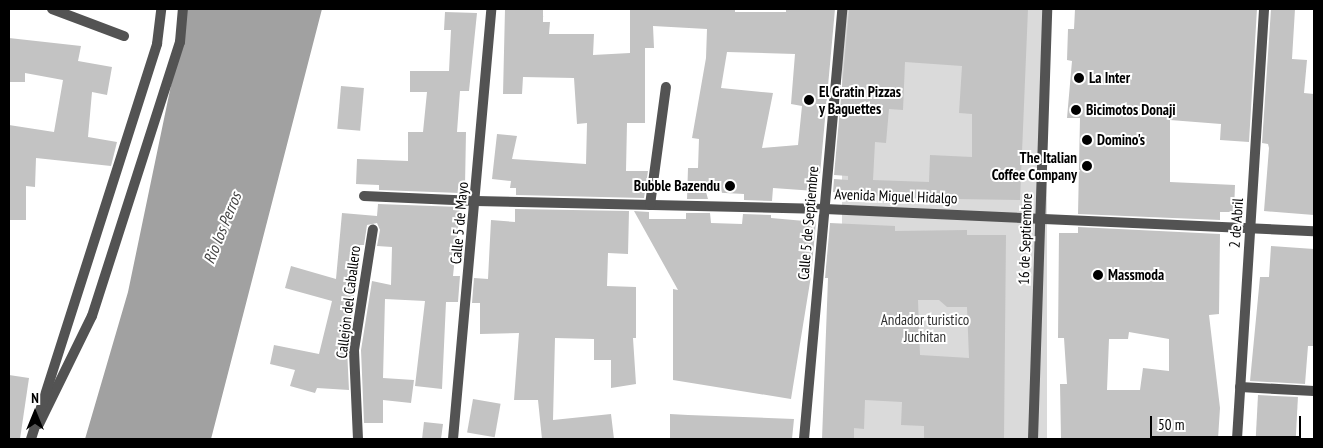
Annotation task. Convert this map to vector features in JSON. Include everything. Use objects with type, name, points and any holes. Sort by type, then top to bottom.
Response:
[{"type":"street","points":[[52,9],[124,36]]},
{"type":"street","points":[[31,439],[155,50],[161,9]]},
{"type":"street","points":[[31,439],[92,316],[180,42],[183,9]]},
{"type":"street","name":"Calle 5 de Mayo","points":[[453,439],[476,201],[491,9]]},
{"type":"street","name":"Calle 5 de Septiembre","points":[[804,439],[842,9]]},
{"type":"street","name":"16 de Septiembre","points":[[1033,439],[1047,9]]},
{"type":"street","name":"2 de Abril","points":[[1236,439],[1264,9]]},
{"type":"street","points":[[650,205],[666,87]]},
{"type":"street","name":"Avenida Miguel Hidalgo","points":[[364,196],[476,201],[825,209],[1040,217],[1314,231]]},
{"type":"street","name":"Callejón del Caballero","points":[[358,439],[354,350],[373,229]]},
{"type":"street","points":[[1240,387],[1314,391]]},
{"type":"green space","name":"Andador turistico Juchitan","points":[[842,9],[1047,9],[1047,439],[842,439]]},
{"type":"water","name":"Rio los Perros","points":[[183,9],[322,9],[211,439],[85,439],[128,292],[180,42]]},
{"type":"building","points":[[505,9],[543,9],[543,22],[550,22],[549,34],[594,34],[593,55],[630,53],[630,9],[735,9],[735,12],[786,12],[786,9],[835,9],[820,174],[816,174],[815,191],[773,188],[772,201],[744,200],[744,194],[706,192],[708,199],[687,199],[688,168],[698,168],[699,139],[692,138],[706,58],[707,29],[653,26],[654,48],[645,48],[645,123],[627,123],[626,171],[648,171],[644,198],[516,195],[516,188],[510,188],[511,181],[492,179],[497,134],[517,136],[512,159],[586,164],[587,123],[577,124],[574,78],[523,77],[522,94],[503,94]],"holes":[[[727,52],[795,54],[791,104],[802,106],[798,145],[762,148],[773,93],[721,88]]]},
{"type":"building","points":[[849,9],[1028,9],[1020,200],[896,198],[833,192],[834,179],[848,180],[848,176],[834,175]],"holes":[[[905,62],[962,66],[959,113],[972,114],[972,157],[930,155],[929,182],[873,180],[875,142],[886,143],[889,109],[903,110]]]},
{"type":"building","points":[[1075,9],[1257,9],[1249,142],[1220,140],[1221,124],[1170,120],[1170,182],[1235,185],[1234,212],[1220,212],[1220,220],[1078,214],[1080,118],[1067,118],[1072,61],[1067,60],[1068,29],[1074,29]]},
{"type":"building","points":[[1271,9],[1295,9],[1292,59],[1307,60],[1304,93],[1314,94],[1314,215],[1264,211],[1269,148],[1268,144],[1262,143]]},
{"type":"building","points":[[445,12],[477,13],[469,91],[460,91],[457,132],[466,132],[465,186],[461,186],[460,193],[379,190],[379,185],[356,184],[357,159],[408,161],[408,132],[423,132],[427,92],[410,92],[410,71],[449,71],[451,30],[444,30]]},
{"type":"building","points":[[9,38],[81,46],[78,61],[112,67],[107,95],[92,92],[88,137],[117,142],[111,166],[36,158],[35,187],[26,186],[26,220],[9,220],[9,125],[54,132],[63,80],[25,73],[25,82],[9,82]]},
{"type":"building","points":[[341,86],[364,88],[360,131],[337,129]]},
{"type":"building","points":[[378,204],[460,207],[453,276],[460,276],[458,302],[446,302],[442,389],[415,386],[425,301],[385,299],[383,378],[414,380],[411,403],[383,400],[383,423],[364,423],[361,350],[372,281],[391,285],[392,247],[377,246],[380,230],[377,223],[367,225],[364,245],[360,245],[347,349],[349,390],[317,388],[315,393],[290,386],[295,370],[270,364],[274,345],[319,354],[332,301],[285,288],[291,266],[336,279],[342,213],[377,216]]},
{"type":"building","points":[[515,209],[629,211],[628,254],[608,253],[607,286],[636,287],[636,338],[633,338],[636,384],[611,388],[611,360],[594,360],[594,339],[555,338],[553,420],[611,414],[614,439],[542,439],[538,400],[514,400],[519,333],[480,334],[480,303],[472,303],[474,278],[488,279],[491,220],[515,222]]},
{"type":"building","points":[[634,211],[649,212],[649,219],[686,219],[686,213],[710,213],[711,223],[742,224],[743,214],[771,215],[771,218],[816,222],[811,276],[791,399],[673,380],[673,289],[678,290]]},
{"type":"building","points":[[830,223],[895,226],[895,231],[967,230],[967,235],[1006,235],[1004,439],[924,439],[924,426],[901,425],[902,402],[865,400],[864,429],[854,428],[854,439],[822,439],[828,278],[825,278]],"holes":[[[918,300],[939,300],[947,307],[967,307],[969,358],[920,355]]]},
{"type":"building","points":[[1078,227],[1220,234],[1219,314],[1209,315],[1220,408],[1218,439],[1061,439],[1060,384],[1067,384],[1064,338],[1058,338],[1059,233],[1078,233]],"holes":[[[1129,332],[1169,339],[1169,371],[1143,368],[1140,390],[1107,390],[1109,339],[1128,339]]]},
{"type":"building","points":[[1271,246],[1314,249],[1314,346],[1308,346],[1305,384],[1250,381],[1260,277],[1269,277]]},
{"type":"building","points":[[9,375],[29,378],[20,439],[9,439]]},
{"type":"building","points":[[1258,395],[1298,397],[1296,439],[1256,439]]},
{"type":"building","points":[[473,399],[501,404],[495,437],[467,432]]},
{"type":"building","points":[[670,414],[794,419],[792,439],[670,439]]},
{"type":"building","points":[[424,422],[443,424],[441,439],[422,439]]},
{"type":"place","name":"La Inter","points":[[1079,78]]},
{"type":"place","name":"El Gratin Pizzas y Baguettes","points":[[809,100]]},
{"type":"place","name":"Bicimotos Donaji","points":[[1076,110]]},
{"type":"place","name":"Domino's","points":[[1087,140]]},
{"type":"place","name":"The Italian Coffee Company","points":[[1087,166]]},
{"type":"place","name":"Bubble Bazendu","points":[[730,186]]},
{"type":"place","name":"Massmoda","points":[[1098,275]]}]
